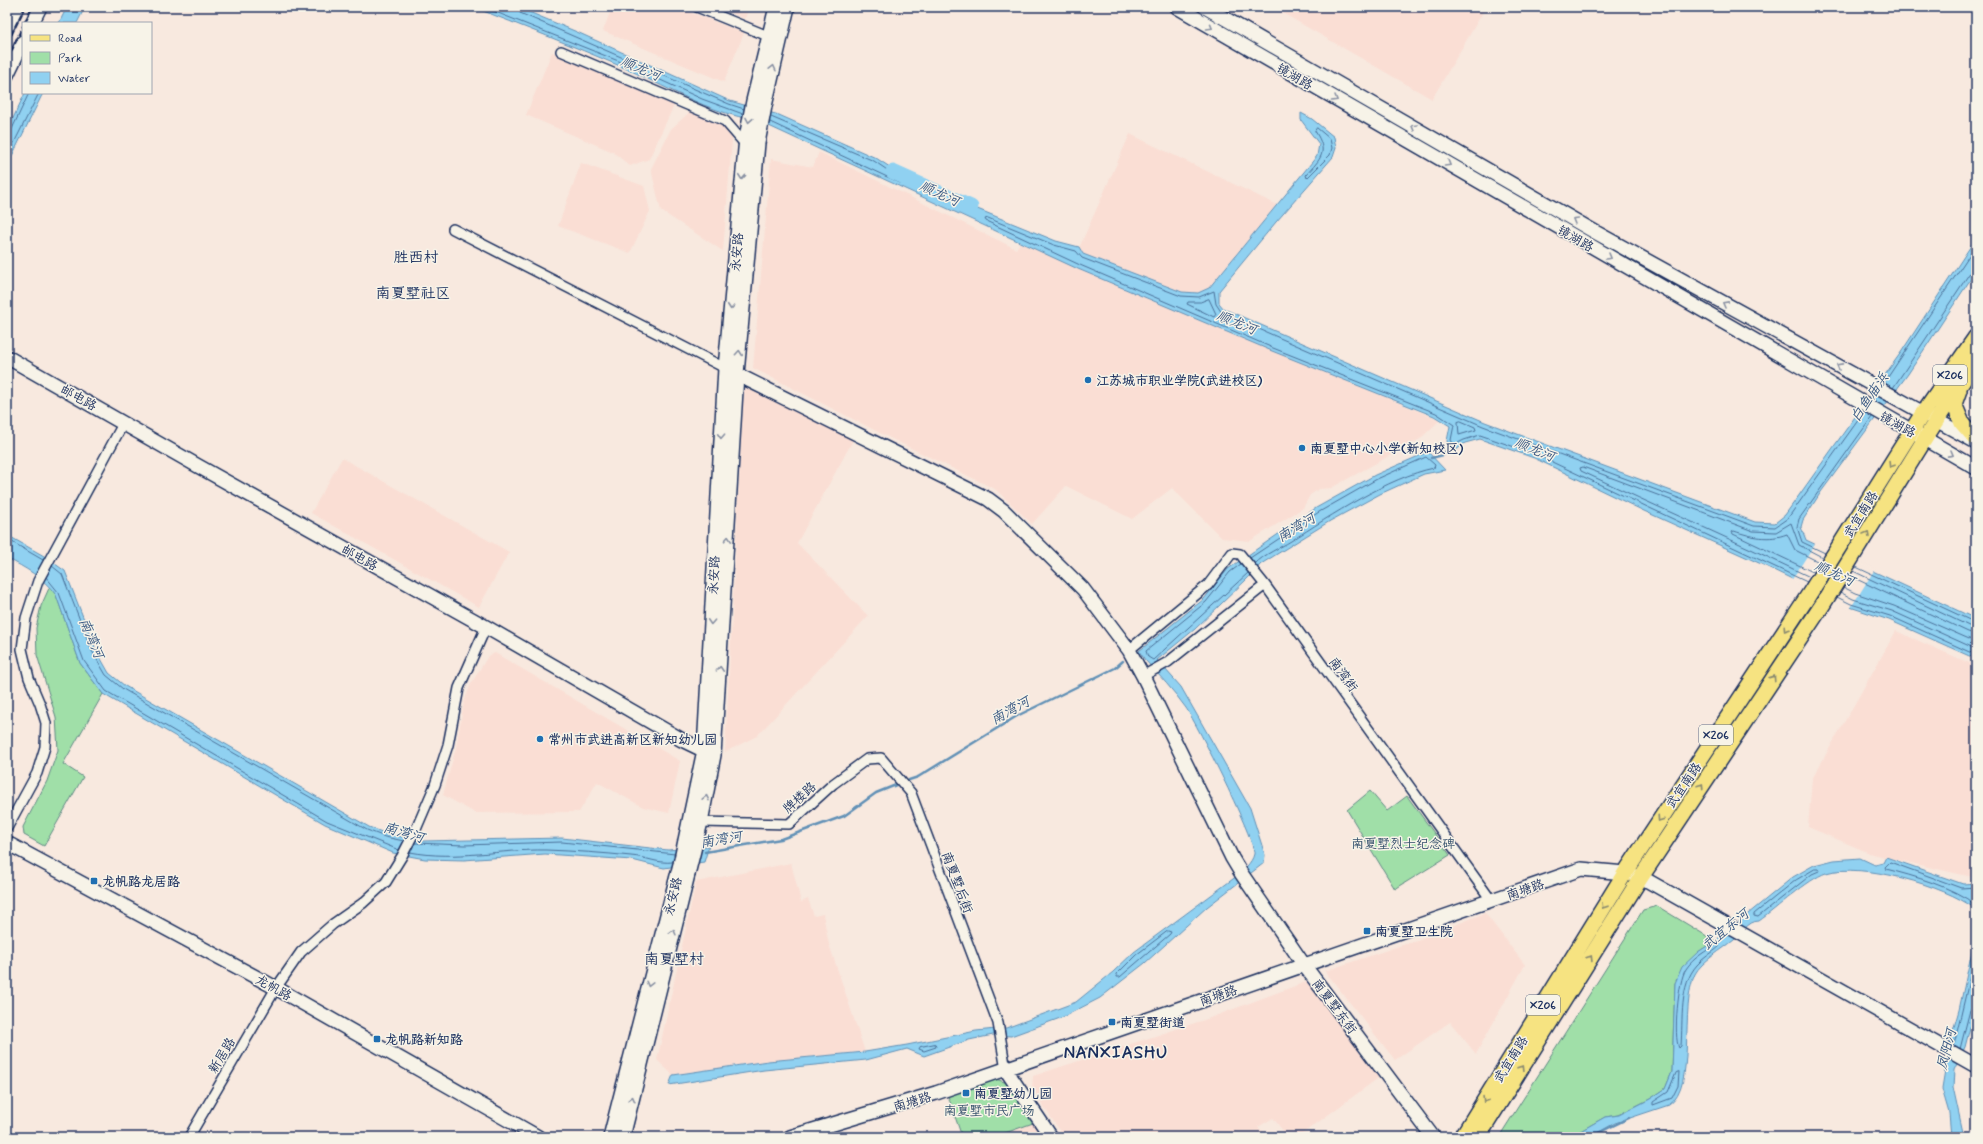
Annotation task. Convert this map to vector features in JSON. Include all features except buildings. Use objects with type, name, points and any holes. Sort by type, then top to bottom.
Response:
[{"type":"main road","name":"武宜南路","points":[[1478,1137],[1641,877],[1847,567],[1926,440],[1930,417],[1976,338]]},
{"type":"main road","name":"武宜南路","points":[[1462,1137],[1625,873],[1808,596],[1912,432],[1930,417],[1963,380],[1976,361]]},
{"type":"main road","points":[[1963,380],[1954,404],[1962,423],[1976,441]]},
{"type":"street","points":[[7,27],[17,7]]},
{"type":"street","points":[[32,22],[40,7]]},
{"type":"street","points":[[697,7],[768,36]]},
{"type":"street","points":[[759,103],[768,36],[776,7]]},
{"type":"street","points":[[561,52],[725,121],[750,142],[759,103],[788,7]]},
{"type":"street","name":"镜湖路","points":[[1177,7],[1976,468]]},
{"type":"street","name":"镜湖路","points":[[1205,7],[1588,228],[1898,400],[1976,441]]},
{"type":"street","points":[[7,75],[22,44]]},
{"type":"street","name":"永安路","points":[[623,1137],[709,753],[725,368],[750,142]]},
{"type":"street","name":"永安路","points":[[691,836],[701,822],[709,753],[737,374],[750,142]]},
{"type":"street","points":[[453,229],[725,368]]},
{"type":"street","name":"邮电路","points":[[7,357],[486,627],[682,740],[709,753]]},
{"type":"street","name":"南夏墅东街","points":[[725,368],[988,499],[1004,511],[1083,589],[1147,675],[1232,858],[1304,965],[1433,1137]]},
{"type":"street","points":[[7,828],[37,773],[45,747],[46,723],[29,678],[22,649],[26,618],[38,581],[124,422]]},
{"type":"street","name":"南湾街","points":[[1129,650],[1208,585],[1232,553],[1240,554],[1258,575],[1491,900]]},
{"type":"street","points":[[1147,675],[1168,662],[1265,585]]},
{"type":"street","name":"新居路","points":[[190,1137],[276,988],[301,952],[332,924],[363,903],[386,882],[402,856],[417,827],[435,785],[448,745],[459,688],[486,627]]},
{"type":"street","name":"牌楼路","points":[[701,822],[789,824],[844,776],[868,759],[880,758]]},
{"type":"street","name":"南夏墅后街","points":[[880,758],[911,793],[998,1023],[1006,1070]]},
{"type":"street","name":"龙帆路","points":[[7,843],[276,988],[538,1137]]},
{"type":"street","name":"永安路","points":[[610,1137],[685,863]]},
{"type":"street","name":"南塘路","points":[[790,1137],[936,1093],[1006,1070],[1304,965],[1581,870],[1625,873],[1641,877],[1971,1063]]},
{"type":"street","points":[[1006,1070],[1051,1137]]},
{"type":"shaded area","points":[[612,7],[677,7],[744,33],[724,82],[603,31]]},
{"type":"shaded area","points":[[717,7],[749,7],[745,19]]},
{"type":"shaded area","points":[[1272,7],[1486,7],[1432,99]]},
{"type":"shaded area","points":[[552,52],[676,101],[649,159],[630,166],[613,152],[526,115]]},
{"type":"shaded area","points":[[692,110],[733,129],[723,251],[661,211],[651,169],[671,129]]},
{"type":"shaded area","points":[[1130,134],[1277,205],[1209,288],[1198,293],[1182,292],[1083,254],[1079,248]]},
{"type":"shaded area","points":[[819,152],[1016,249],[1021,241],[1078,269],[1440,420],[1420,439],[1331,488],[1319,489],[1310,495],[1303,508],[1250,541],[1222,538],[1172,488],[1132,519],[1066,486],[1032,524],[995,489],[886,436],[753,368],[771,159],[813,167]]},
{"type":"shaded area","points":[[581,163],[644,186],[650,211],[630,253],[558,226]]},
{"type":"shaded area","points":[[744,385],[853,440],[797,543],[868,616],[757,736],[725,752]]},
{"type":"shaded area","points":[[342,458],[509,552],[479,607],[311,513]]},
{"type":"shaded area","points":[[1896,631],[1976,666],[1976,871],[1972,877],[1872,854],[1808,827],[1812,779]]},
{"type":"shaded area","name":"常州市武进高新区新知幼儿园","points":[[495,653],[680,761],[669,813],[643,807],[597,782],[579,812],[475,813],[443,795],[456,748],[464,702],[471,684],[488,656]]},
{"type":"shaded area","points":[[791,863],[801,902],[808,899],[814,916],[823,914],[829,944],[865,1052],[768,1061],[673,1075],[657,1060],[696,882]]},
{"type":"shaded area","points":[[1485,913],[1525,965],[1476,1054],[1450,1022],[1395,1060],[1325,971],[1420,939]]},
{"type":"shaded area","points":[[1311,980],[1381,1076],[1298,1137],[1288,1137],[1273,1118],[1258,1127],[1268,1137],[1064,1137],[1032,1089],[1033,1076],[1207,1019]]},
{"type":"shaded area","points":[[1033,1123],[1042,1137],[994,1137]]},
{"type":"green space","points":[[50,586],[56,595],[80,663],[103,694],[63,764],[83,777],[44,846],[24,835],[23,827],[47,781],[58,750],[56,717],[37,655],[36,628],[41,606]]},
{"type":"green space","name":"南夏墅烈士纪念碑","points":[[1370,791],[1387,811],[1407,796],[1450,855],[1395,889],[1347,810]]},
{"type":"green space","points":[[1657,906],[1715,941],[1698,952],[1675,983],[1672,1072],[1665,1089],[1650,1099],[1618,1115],[1605,1117],[1570,1137],[1499,1137],[1643,910]]},
{"type":"green space","name":"南夏墅市民广场","points":[[996,1079],[1007,1083],[1033,1123],[994,1137],[962,1137],[948,1096]]},
{"type":"water","points":[[67,7],[85,7],[78,22],[60,22]]},
{"type":"water","points":[[473,7],[517,7],[577,32],[730,101],[779,115],[876,158],[916,184],[1056,241],[1079,247],[1083,254],[1182,292],[1198,293],[1209,288],[1317,156],[1319,144],[1301,120],[1301,113],[1312,119],[1334,137],[1336,148],[1333,157],[1276,222],[1219,291],[1219,303],[1224,309],[1485,422],[1755,522],[1775,523],[1785,515],[1902,351],[1976,238],[1976,271],[1908,374],[1821,492],[1803,520],[1801,527],[1806,540],[1976,619],[1976,659],[1889,620],[1850,607],[1534,458],[1480,439],[1465,443],[1455,451],[1450,449],[1447,441],[1450,426],[1434,416],[1272,351],[1078,269],[756,120],[703,105],[620,66]]},
{"type":"water","points":[[25,94],[43,94],[7,166],[7,131]]},
{"type":"water","points":[[1428,452],[1445,470],[1424,474],[1380,494],[1330,521],[1261,564],[1195,629],[1157,660],[1181,687],[1250,808],[1265,855],[1264,863],[1207,907],[1145,963],[1100,998],[1063,1017],[1011,1036],[993,1035],[969,1040],[924,1056],[907,1049],[866,1060],[764,1070],[669,1085],[673,1075],[768,1061],[865,1052],[976,1031],[1006,1028],[1076,1002],[1113,972],[1134,952],[1237,876],[1249,863],[1254,854],[1246,828],[1213,758],[1186,708],[1139,651],[1204,599],[1228,569],[1316,508],[1375,475]]},
{"type":"water","points":[[7,535],[44,556],[65,571],[96,650],[109,673],[125,686],[369,827],[387,834],[423,841],[562,838],[668,850],[709,846],[704,862],[664,868],[632,860],[545,854],[464,860],[425,859],[393,853],[325,824],[103,694],[80,663],[56,595],[40,578],[7,558]]},
{"type":"water","points":[[1886,857],[1963,884],[1976,883],[1976,918],[1974,908],[1961,900],[1924,884],[1903,878],[1881,873],[1842,870],[1819,876],[1810,881],[1759,921],[1748,925],[1734,940],[1707,960],[1698,969],[1690,988],[1683,1082],[1678,1096],[1669,1105],[1615,1123],[1590,1137],[1570,1137],[1605,1117],[1619,1115],[1650,1099],[1665,1089],[1672,1072],[1675,983],[1682,967],[1698,952],[1715,941],[1793,877],[1814,865],[1834,860],[1860,858],[1875,865],[1883,863]]},
{"type":"water","points":[[1976,918],[1976,1004],[1965,1047],[1954,1070],[1953,1087],[1964,1137],[1951,1137],[1949,1113],[1942,1089],[1950,1041],[1959,1010],[1975,937]]},
{"type":"pier","points":[[1816,542],[1875,569],[1850,609],[1791,581]]},
{"type":"waterway","name":"顺龙河","points":[[893,172],[971,207]]},
{"type":"waterway","name":"南湾河","points":[[1431,458],[1443,455],[1451,445]]},
{"type":"waterway","name":"南湾河","points":[[909,780],[918,777],[1017,716],[1115,668],[1123,661]]},
{"type":"waterway","name":"南湾河","points":[[705,852],[781,839],[844,816],[876,793],[896,785]]},
{"type":"waterway","name":"武宜东河","points":[[1590,1137],[1629,1118]]},
{"type":"railway","points":[[7,43],[25,7]]},
{"type":"railway","points":[[25,22],[32,7]]},
{"type":"railway","points":[[7,60],[22,28]]},
{"type":"place","name":"江苏城市职业学院(武进校区)","points":[[1088,380]]},
{"type":"place","name":"南夏墅中心小学(新知校区)","points":[[1302,448]]},
{"type":"place","name":"常州市武进高新区新知幼儿园","points":[[540,739]]},
{"type":"place","name":"龙帆路龙居路","points":[[94,881]]},
{"type":"place","name":"南夏墅卫生院","points":[[1367,931]]},
{"type":"place","name":"南夏墅街道","points":[[1112,1022]]},
{"type":"place","name":"龙帆路新知路","points":[[377,1039]]},
{"type":"place","name":"南夏墅幼儿园","points":[[966,1093]]},
{"type":"district","name":"胜西村","points":[[416,257]]},
{"type":"district","name":"南夏墅社区","points":[[413,293]]},
{"type":"district","name":"南夏墅村","points":[[674,959]]},
{"type":"district","name":"NANXIASHU","points":[[1116,1052]]},
{"type":"water label","name":"白鱼庙浜","points":[[1869,397]]},
{"type":"water label","name":"凤阳河","points":[[1946,1049]]}]
